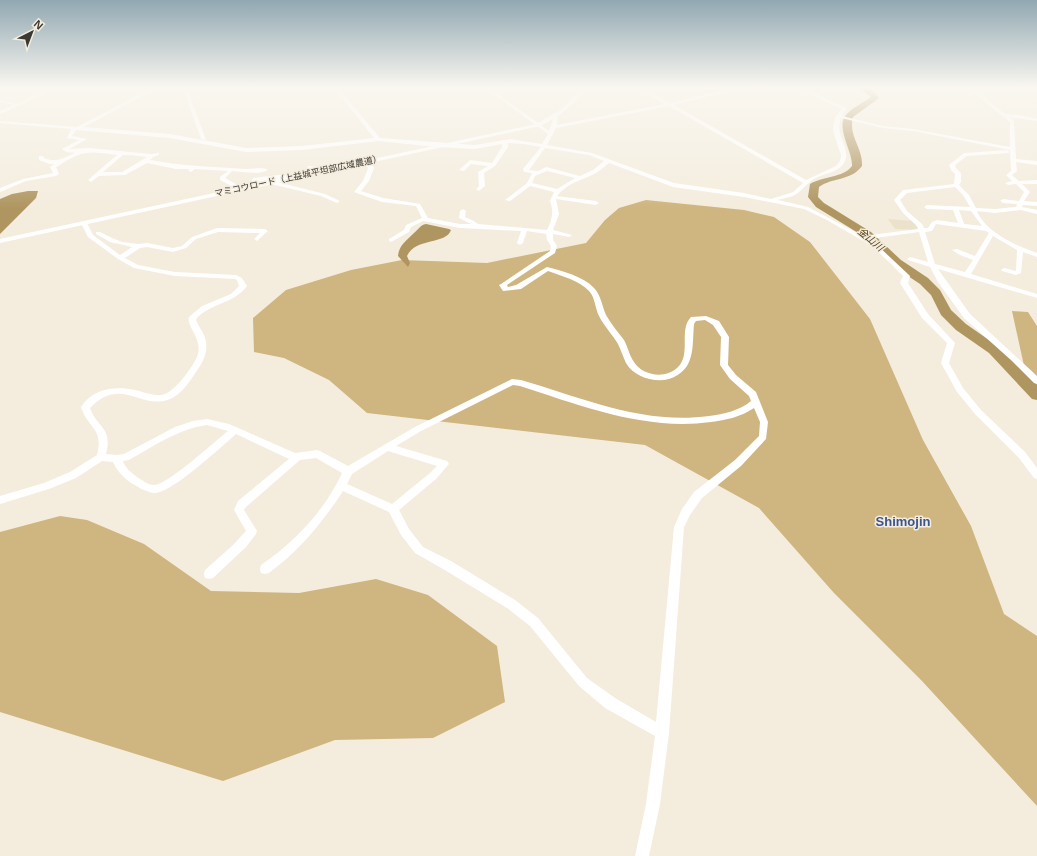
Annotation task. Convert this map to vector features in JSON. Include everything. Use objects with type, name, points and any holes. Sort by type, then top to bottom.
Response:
[{"type":"street","points":[[98,174],[123,174],[154,155],[131,153],[121,154],[89,150],[68,152],[64,149],[87,139],[69,137],[76,128],[170,136],[246,150],[302,148],[378,138],[479,147],[505,142],[524,142],[590,154],[673,185],[717,190],[773,200],[806,208],[862,238],[884,254],[907,276],[904,283],[925,316],[952,343],[945,363],[960,390],[978,412],[1022,455],[1037,475]]},
{"type":"street","points":[[200,128],[204,139]]},
{"type":"street","points":[[370,128],[378,138]]},
{"type":"street","name":"マミコウロード（上益城平坦部広域農道）","points":[[0,241],[525,128]]},
{"type":"street","points":[[542,128],[549,133]]},
{"type":"street","points":[[537,172],[526,171],[526,169],[544,146],[549,133],[553,128]]},
{"type":"street","points":[[710,128],[806,182]]},
{"type":"street","points":[[773,200],[795,193],[806,182],[841,166],[843,149],[835,128]]},
{"type":"street","points":[[892,128],[913,130],[1012,150]]},
{"type":"street","points":[[1012,128],[1014,171],[1009,175],[1027,192],[1020,206]]},
{"type":"street","points":[[479,189],[482,186],[481,172],[493,165],[504,147],[505,142]]},
{"type":"street","points":[[956,185],[958,182],[958,174],[952,165],[966,154],[1012,150]]},
{"type":"street","points":[[0,190],[25,180],[54,175],[56,174],[53,167],[59,162],[81,151]]},
{"type":"street","points":[[91,180],[121,154]]},
{"type":"street","points":[[42,157],[40,159],[43,161],[59,162]]},
{"type":"street","points":[[462,170],[470,159],[493,165]]},
{"type":"street","points":[[1013,160],[1037,163]]},
{"type":"street","points":[[146,161],[192,169],[219,168],[251,171],[265,170]]},
{"type":"street","points":[[367,161],[372,168],[366,180],[357,192],[382,200],[418,205],[420,206],[420,212],[426,220]]},
{"type":"street","points":[[608,161],[594,172],[579,177],[555,194],[553,201],[556,206],[557,216],[549,232],[550,242],[554,246],[553,252],[503,285],[506,288],[518,287],[547,269],[565,274],[591,288],[597,297],[603,317],[622,344],[630,363],[637,371],[650,376],[663,378],[675,376],[684,367],[688,358],[690,323],[694,319],[706,318],[716,322],[725,337],[724,365],[733,377],[753,394],[764,422],[763,437],[738,464],[698,495],[686,512],[679,527],[662,733],[653,804],[642,856]]},
{"type":"street","points":[[219,168],[227,164]]},
{"type":"street","points":[[308,168],[328,170]]},
{"type":"street","points":[[508,200],[529,184],[533,175],[546,168],[579,177]]},
{"type":"street","points":[[230,172],[222,178],[223,180],[241,188]]},
{"type":"street","points":[[254,180],[278,177],[291,178]]},
{"type":"street","points":[[269,182],[323,195],[337,200]]},
{"type":"street","points":[[1008,183],[1037,182]]},
{"type":"street","points":[[529,184],[555,194],[596,203]]},
{"type":"street","points":[[990,231],[973,208],[972,204],[956,185],[905,191],[901,193],[897,200],[898,203],[920,225],[932,265],[942,282],[967,316],[1037,381]]},
{"type":"street","points":[[927,207],[955,206],[995,210],[1034,204],[1037,199]]},
{"type":"street","points":[[1003,201],[1037,212]]},
{"type":"street","points":[[955,206],[962,225]]},
{"type":"street","points":[[463,211],[462,218],[472,222],[476,226]]},
{"type":"street","points":[[390,240],[407,231],[410,224],[420,220],[460,226],[525,229],[569,235]]},
{"type":"street","points":[[862,238],[885,234],[930,230],[934,223],[937,222],[962,225],[990,231],[1020,249],[1037,255]]},
{"type":"street","points":[[84,223],[90,236],[120,258],[136,267],[175,274],[236,277],[240,279],[243,286],[236,295],[205,306],[197,312],[192,319],[193,326],[202,339],[202,353],[199,362],[176,390],[170,395],[162,398],[156,398],[114,390],[103,392],[91,399],[85,407],[86,413],[103,435],[104,442],[101,458]]},
{"type":"street","points":[[497,235],[498,228]]},
{"type":"street","points":[[520,243],[525,229]]},
{"type":"street","points":[[98,233],[108,240],[119,243],[138,246],[147,245],[173,250],[184,247],[194,238],[217,230],[265,231],[257,239]]},
{"type":"street","points":[[967,275],[990,231]]},
{"type":"street","points":[[120,258],[138,246]]},
{"type":"street","points":[[1004,270],[1016,273],[1019,272],[1020,249]]},
{"type":"street","points":[[954,250],[976,259]]},
{"type":"street","points":[[910,259],[1037,296]]},
{"type":"street","points":[[265,569],[278,561],[298,543],[319,519],[341,486],[348,470],[418,429],[512,382],[521,383],[597,409],[635,417],[684,422],[709,420],[733,415],[749,409],[755,402]]},
{"type":"street","points":[[0,500],[46,486],[74,475],[101,458],[117,459],[126,457],[178,429],[193,424],[207,422],[226,426],[294,457],[317,454],[348,470]]},
{"type":"street","points":[[117,459],[121,468],[146,488],[155,490],[162,487],[185,470],[234,430]]},
{"type":"street","points":[[387,447],[444,464],[433,476],[393,509]]},
{"type":"street","points":[[209,574],[247,539],[252,531],[239,510],[242,504],[297,457]]},
{"type":"street","points":[[341,486],[393,509],[405,532],[419,550],[447,565],[511,604],[534,622],[583,682],[610,704],[662,733]]},
{"type":"shaded area","points":[[38,191],[36,198],[0,234],[0,199],[12,194]]},
{"type":"shaded area","points":[[646,200],[744,210],[774,217],[810,242],[870,319],[923,440],[971,526],[1004,614],[1037,636],[1037,806],[922,681],[834,593],[759,508],[645,445],[367,413],[329,380],[284,358],[254,352],[253,318],[286,290],[351,270],[402,260],[487,263],[586,243],[605,220],[619,208]]},
{"type":"shaded area","points":[[888,219],[913,221],[919,230],[895,229]]},
{"type":"shaded area","points":[[426,224],[451,230],[448,235],[443,238],[424,243],[411,250],[407,256],[410,263],[408,267],[398,256],[400,249],[403,243],[422,225]]},
{"type":"shaded area","points":[[1012,311],[1028,312],[1037,326],[1037,386],[1026,375]]},
{"type":"shaded area","points":[[60,516],[87,520],[144,544],[211,591],[299,593],[376,579],[428,595],[497,646],[505,702],[433,738],[335,740],[223,781],[0,712],[0,532]]},
{"type":"waterway","name":"金山川","points":[[847,128],[856,154],[857,166],[854,170],[843,176],[825,180],[814,186],[813,197],[820,205],[867,234],[897,263],[924,281],[936,293],[946,312],[961,327],[994,350],[1037,395]]},
{"type":"district","name":"Shimojin","points":[[903,521]]}]
